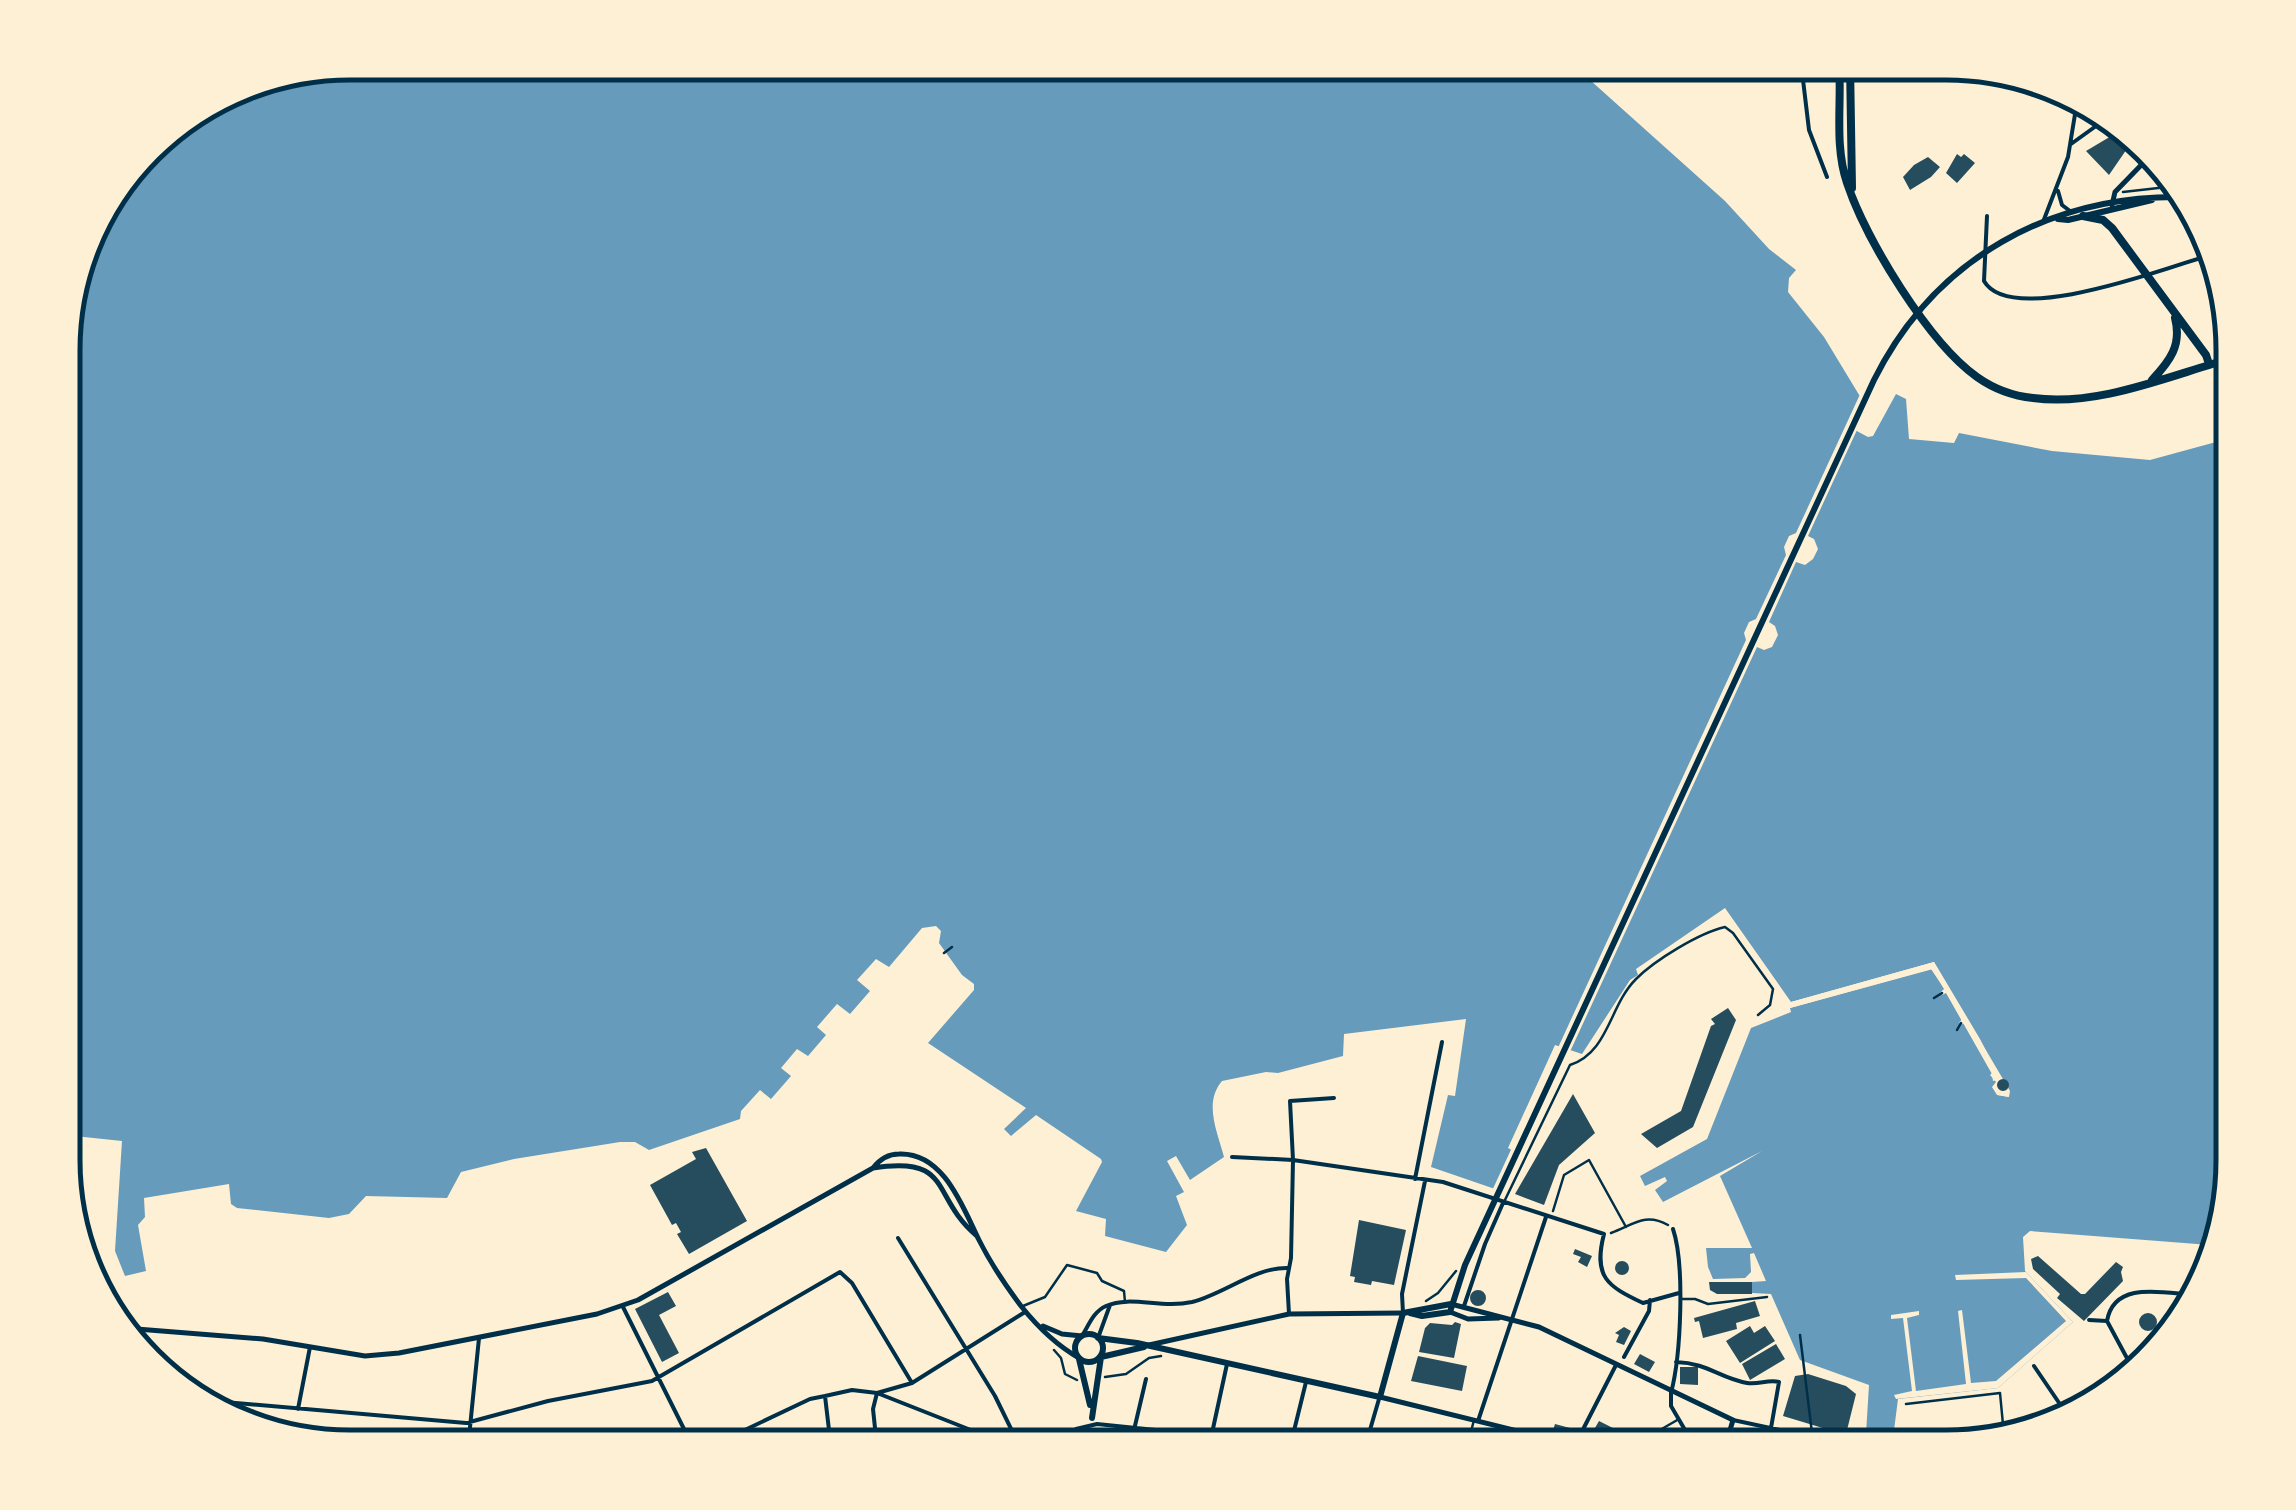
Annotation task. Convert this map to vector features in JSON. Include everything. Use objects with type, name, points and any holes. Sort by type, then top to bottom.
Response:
[{"type":"highway","points":[[1840,80],[1842,154],[1851,192],[1874,242],[1950,352],[1982,380],[2018,396],[2051,400],[2095,396],[2215,362]]},
{"type":"highway","points":[[1850,80],[1851,192]]},
{"type":"highway","points":[[2083,216],[2103,220],[2112,228],[2209,364]]},
{"type":"highway","points":[[2152,380],[2170,361],[2177,343],[2172,309]]},
{"type":"main road","points":[[2056,219],[2070,211],[2168,198]]},
{"type":"main road","points":[[1098,1338],[1103,1345],[1092,1416],[1075,1346],[1082,1336],[1090,1334],[1380,1398],[1406,1313],[1432,1316],[1450,1308],[1459,1271],[1891,347],[1927,299],[1958,270],[1992,247],[2042,223],[2083,216],[2112,205]]},
{"type":"main road","points":[[1079,1358],[1088,1362],[1145,1346]]},
{"type":"street","points":[[1803,80],[1812,142],[1827,177]]},
{"type":"street","points":[[2042,223],[2068,157],[2075,113]]},
{"type":"street","points":[[2071,144],[2096,126]]},
{"type":"street","points":[[2112,205],[2117,190],[2142,165]]},
{"type":"street","points":[[2057,189],[2062,205],[2070,211]]},
{"type":"street","points":[[1987,216],[1983,278],[1994,292],[2021,297],[2078,295],[2200,258]]},
{"type":"street","points":[[1415,1179],[1442,1042]]},
{"type":"street","points":[[1290,1314],[1288,1268],[1294,1160],[1290,1102],[1334,1098]]},
{"type":"street","points":[[141,1329],[264,1339],[366,1356],[388,1355],[623,1307],[873,1168],[883,1158],[909,1154],[926,1160],[949,1184],[1024,1309],[1049,1337],[1079,1358]]},
{"type":"street","points":[[1232,1157],[1294,1160],[1443,1182],[1604,1234],[1600,1252],[1604,1278],[1642,1303],[1679,1296]]},
{"type":"street","points":[[1145,1346],[1290,1314],[1406,1313],[1402,1294],[1425,1181]]},
{"type":"street","points":[[1464,1307],[1503,1203]]},
{"type":"street","points":[[1476,1421],[1549,1216]]},
{"type":"street","points":[[1673,1229],[1679,1248],[1679,1296],[1671,1406],[1685,1429]]},
{"type":"street","points":[[898,1238],[994,1396],[1009,1430]]},
{"type":"street","points":[[1040,1325],[1062,1334],[1082,1336],[1098,1311],[1110,1304],[1176,1306],[1216,1294],[1269,1269],[1288,1268]]},
{"type":"street","points":[[233,1403],[472,1422],[548,1400],[643,1384],[781,1308],[833,1274],[843,1273],[912,1382]]},
{"type":"street","points":[[2128,1359],[2107,1321],[2111,1309],[2126,1294],[2179,1294]]},
{"type":"street","points":[[1624,1357],[1649,1311],[1650,1300]]},
{"type":"street","points":[[1098,1338],[1110,1304]]},
{"type":"street","points":[[623,1307],[685,1430]]},
{"type":"street","points":[[1450,1308],[1464,1307],[1540,1328],[1733,1420],[1777,1429]]},
{"type":"street","points":[[1450,1308],[1478,1320],[1502,1318]]},
{"type":"street","points":[[877,1393],[912,1382],[1024,1309]]},
{"type":"street","points":[[2089,1320],[2107,1321]]},
{"type":"street","points":[[471,1430],[478,1338]]},
{"type":"street","points":[[298,1409],[310,1347]]},
{"type":"street","points":[[1676,1362],[1703,1364],[1747,1383],[1780,1382],[1772,1428]]},
{"type":"street","points":[[1212,1429],[1227,1364]]},
{"type":"street","points":[[1583,1429],[1616,1365]]},
{"type":"street","points":[[2034,1366],[2060,1404]]},
{"type":"street","points":[[1134,1430],[1146,1379]]},
{"type":"street","points":[[1294,1429],[1306,1382]]},
{"type":"street","points":[[745,1430],[810,1399],[852,1390],[877,1393],[972,1430]]},
{"type":"street","points":[[875,1430],[872,1409],[877,1393]]},
{"type":"street","points":[[824,1396],[829,1430]]},
{"type":"street","points":[[1370,1429],[1380,1398],[1511,1429]]},
{"type":"street","points":[[1730,1429],[1733,1420]]},
{"type":"street","points":[[1077,1430],[1135,1426],[1160,1429]]},
{"type":"lane","points":[[1503,1203],[1570,1065],[1590,1058],[1636,978],[1706,932],[1725,927],[1733,932],[1773,990],[1770,1005],[1758,1016]]},
{"type":"lane","points":[[1024,1309],[1046,1297],[1067,1265],[1098,1273],[1102,1281],[1124,1291],[1126,1302]]},
{"type":"lane","points":[[1679,1296],[1708,1304],[1767,1297]]},
{"type":"lane","points":[[1906,1404],[2000,1393],[2003,1424]]},
{"type":"lane","points":[[1662,1429],[1679,1420]]},
{"type":"lane","points":[[1473,1429],[1476,1421]]},
{"type":"path","points":[[2122,192],[2161,188]]},
{"type":"path","points":[[944,953],[952,947]]},
{"type":"path","points":[[1934,998],[1942,993]]},
{"type":"path","points":[[1957,1030],[1961,1023]]},
{"type":"path","points":[[1549,1216],[1564,1175],[1589,1160],[1626,1227]]},
{"type":"path","points":[[1604,1234],[1651,1218],[1673,1229]]},
{"type":"path","points":[[1421,1303],[1438,1293],[1459,1271]]},
{"type":"path","points":[[1800,1335],[1812,1429]]},
{"type":"path","points":[[1051,1347],[1062,1363]]},
{"type":"path","points":[[1111,1376],[1132,1372],[1153,1356],[1165,1357]]},
{"type":"water","points":[[350,80],[1590,80],[1796,270],[1789,278],[1788,292],[1824,337],[1864,403],[1853,429],[1873,436],[1896,394],[1906,399],[1909,439],[1954,443],[1959,433],[2052,451],[2150,460],[2215,442],[2215,1178],[2203,1244],[2030,1231],[2023,1237],[2025,1271],[2073,1322],[1998,1388],[1898,1399],[1894,1429],[1866,1429],[1869,1385],[1800,1360],[1771,1294],[1752,1293],[1752,1282],[1766,1281],[1754,1253],[1750,1254],[1751,1272],[1745,1278],[1713,1279],[1706,1248],[1752,1248],[1720,1176],[1762,1151],[1663,1202],[1655,1190],[1667,1181],[1665,1177],[1645,1186],[1640,1176],[1707,1139],[1751,1028],[1791,1012],[1790,1008],[1931,969],[1945,990],[1942,995],[1946,993],[1993,1081],[1996,1080],[1998,1095],[2009,1097],[1934,962],[1791,1002],[1725,908],[1636,969],[1638,975],[1630,980],[1582,1054],[1555,1045],[1508,1148],[1521,1155],[1495,1189],[1431,1167],[1448,1095],[1455,1096],[1466,1019],[1344,1034],[1343,1056],[1278,1073],[1222,1081],[1213,1108],[1224,1157],[1190,1180],[1176,1156],[1167,1161],[1184,1192],[1176,1196],[1187,1225],[1166,1252],[1105,1236],[1106,1219],[1076,1211],[1101,1159],[1036,1115],[1011,1136],[1004,1129],[1026,1108],[928,1043],[974,990],[974,984],[962,975],[939,943],[941,931],[936,926],[922,928],[889,967],[876,959],[857,980],[870,991],[850,1014],[837,1004],[817,1027],[826,1035],[808,1056],[797,1049],[781,1068],[791,1076],[771,1099],[760,1090],[741,1111],[740,1119],[649,1150],[635,1142],[620,1142],[514,1159],[461,1172],[447,1198],[366,1196],[349,1214],[329,1218],[237,1208],[231,1204],[229,1184],[144,1198],[145,1217],[138,1225],[146,1271],[125,1276],[115,1251],[122,1141],[80,1137],[82,315],[101,247],[116,215],[147,172],[200,126],[263,94],[315,82]]},
{"type":"pier","points":[[1862,390],[1869,404],[1808,536],[1818,549],[1805,565],[1796,562],[1769,622],[1778,635],[1772,647],[1757,647],[1568,1056],[1558,1051],[1514,1147],[1524,1152],[1505,1193],[1491,1193],[1746,640],[1744,633],[1749,622],[1756,619],[1786,555],[1784,547],[1789,536],[1796,533]]},
{"type":"pier","points":[[1934,962],[2010,1091],[2009,1097],[1997,1095],[1992,1087],[1996,1082],[1992,1073],[1965,1024],[1959,1023],[1962,1019],[1947,993],[1940,993],[1944,989],[1933,969],[1790,1008],[1791,1002]]},
{"type":"pier","points":[[2026,1272],[2073,1322],[1998,1388],[1896,1399],[1894,1395],[1912,1391],[1903,1318],[1891,1319],[1891,1315],[1919,1311],[1919,1315],[1907,1318],[1916,1391],[1966,1384],[1958,1311],[1962,1310],[1971,1383],[1996,1381],[2066,1321],[2026,1278],[1956,1280],[1955,1275]]},
{"type":"building","points":[[2111,136],[2126,150],[2109,175],[2086,151]]},
{"type":"building","points":[[1957,154],[1964,154],[1975,163],[1957,183],[1946,173]]},
{"type":"building","points":[[1928,157],[1940,167],[1910,190],[1903,177]]},
{"type":"building","points":[[1728,1008],[1736,1020],[1693,1127],[1657,1148],[1641,1134],[1681,1111],[1715,1024],[1711,1019]]},
{"type":"building","points":[[2003,1079],[2009,1085],[2003,1091],[1997,1085]]},
{"type":"building","points":[[1573,1094],[1595,1133],[1559,1165],[1544,1205],[1515,1194]]},
{"type":"building","points":[[706,1148],[747,1221],[689,1254],[677,1234],[681,1232],[676,1223],[672,1225],[650,1185],[696,1159],[692,1152]]},
{"type":"building","points":[[1359,1220],[1406,1230],[1394,1285],[1354,1282],[1355,1277],[1350,1276]]},
{"type":"building","points":[[1575,1249],[1592,1256],[1587,1267],[1578,1262],[1581,1257],[1573,1254]]},
{"type":"building","points":[[2038,1256],[2081,1294],[2116,1262],[2123,1267],[2123,1281],[2084,1321],[2057,1298],[2060,1294],[2033,1269],[2031,1259]]},
{"type":"building","points":[[1622,1261],[1629,1268],[1622,1275],[1615,1268]]},
{"type":"building","points":[[1709,1282],[1752,1282],[1752,1294],[1717,1294],[1710,1290]]},
{"type":"building","points":[[1478,1290],[1486,1298],[1478,1306],[1470,1298]]},
{"type":"building","points":[[668,1292],[676,1306],[659,1315],[679,1353],[662,1362],[635,1309]]},
{"type":"building","points":[[1755,1301],[1760,1316],[1736,1323],[1737,1329],[1703,1338],[1699,1321],[1694,1318]]},
{"type":"building","points":[[2148,1313],[2155,1315],[2155,1329],[2148,1331],[2141,1329],[2139,1322],[2141,1315]]},
{"type":"building","points":[[1430,1323],[1461,1324],[1454,1358],[1419,1352]]},
{"type":"building","points":[[1750,1326],[1754,1333],[1765,1326],[1775,1341],[1740,1363],[1726,1341]]},
{"type":"building","points":[[1624,1327],[1631,1331],[1624,1345],[1616,1342],[1619,1335],[1615,1333]]},
{"type":"building","points":[[1776,1344],[1785,1359],[1750,1380],[1742,1364]]},
{"type":"building","points":[[1640,1354],[1655,1362],[1649,1372],[1634,1364]]},
{"type":"building","points":[[1418,1356],[1467,1366],[1462,1391],[1411,1381]]},
{"type":"building","points":[[1680,1367],[1698,1367],[1698,1385],[1680,1384]]},
{"type":"building","points":[[1808,1374],[1846,1386],[1856,1394],[1847,1429],[1826,1429],[1783,1416],[1795,1376]]},
{"type":"building","points":[[1599,1421],[1613,1428],[1613,1429],[1594,1429]]}]
